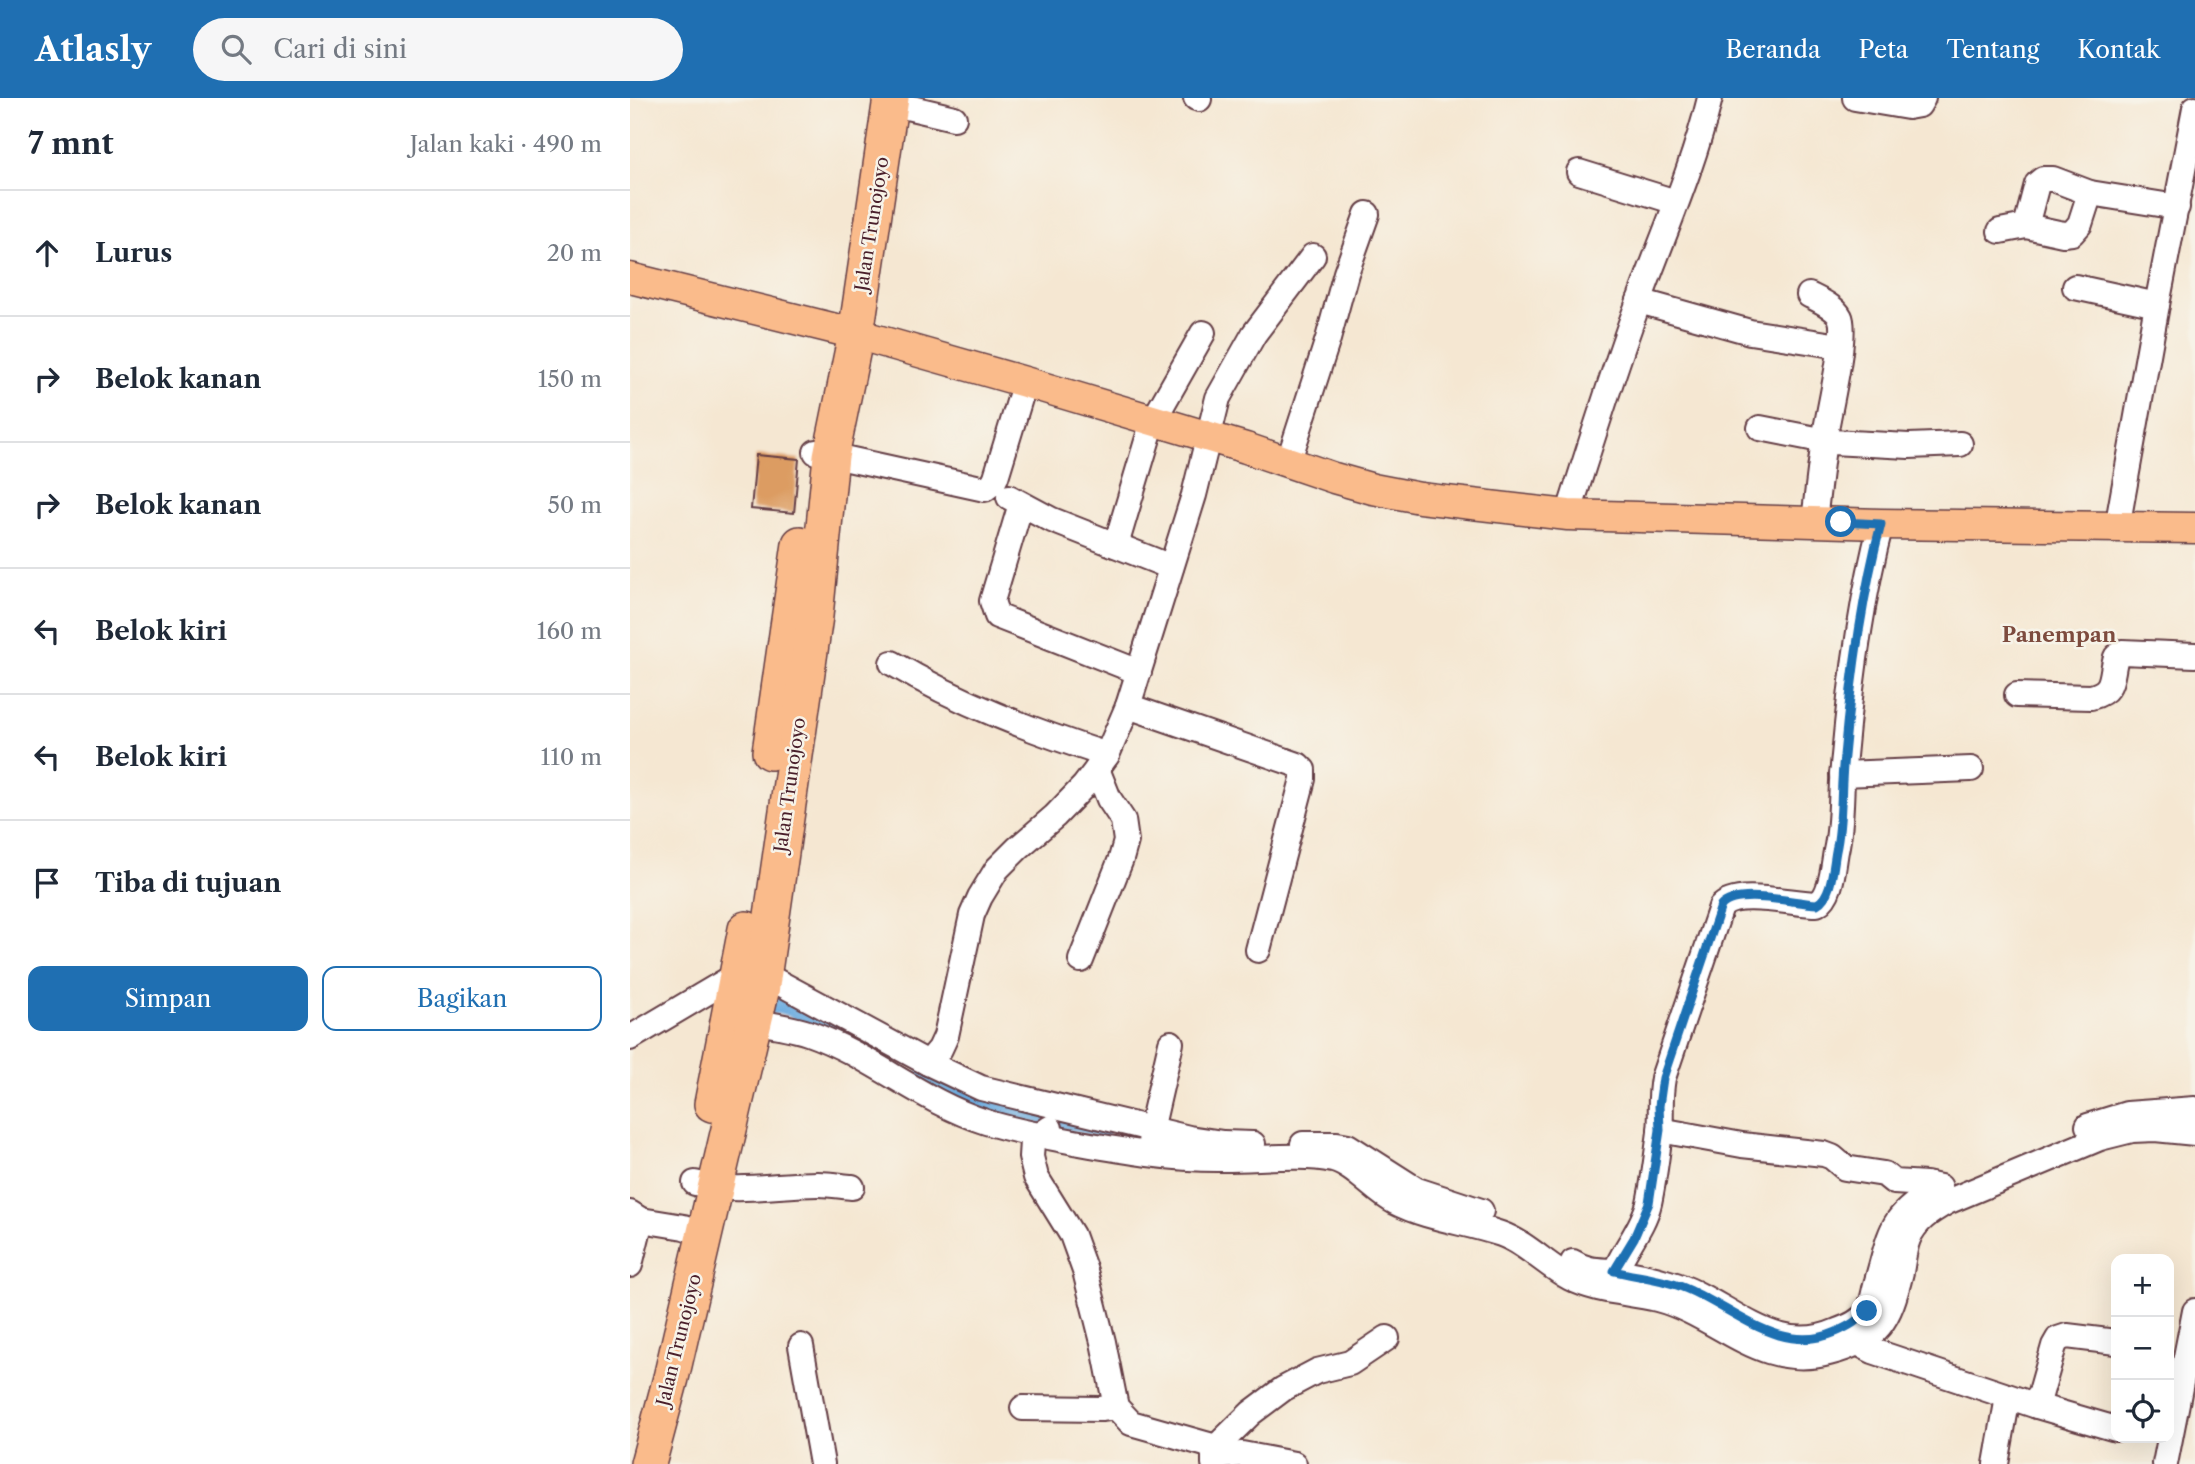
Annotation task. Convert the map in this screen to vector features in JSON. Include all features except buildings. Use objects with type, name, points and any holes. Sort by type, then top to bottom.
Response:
[{"type":"highway","name":"Jalan Trunojoyo","points":[[630,1448],[706,1186],[746,1000],[823,454],[884,100]]},
{"type":"highway","name":"Jalan Trunojoyo","points":[[648,1464],[671,1378],[694,1231]]},
{"type":"main road","points":[[644,282],[846,332],[1025,382],[1373,489],[1420,498],[1568,515],[1881,524],[2195,528]]},
{"type":"street","points":[[1568,515],[1613,374],[1701,136],[1710,98]]},
{"type":"street","points":[[1855,98],[1908,107],[1919,105],[1923,98]]},
{"type":"street","points":[[884,100],[954,118]]},
{"type":"street","points":[[2117,528],[2195,108]]},
{"type":"street","points":[[1579,172],[1676,202]]},
{"type":"street","points":[[2026,226],[2037,184],[2053,179],[2090,193],[2177,207]]},
{"type":"street","points":[[2000,231],[2026,226],[2063,234],[2072,233],[2080,224],[2090,193]]},
{"type":"street","points":[[1288,463],[1346,273],[1367,214]]},
{"type":"street","points":[[928,1063],[946,1037],[972,915],[983,891],[998,869],[1055,816],[1102,762],[1128,706],[1139,672],[1194,495],[1218,398],[1254,334],[1313,256]]},
{"type":"street","points":[[2075,287],[2157,305]]},
{"type":"street","points":[[1809,295],[1834,310],[1842,324],[1814,522]]},
{"type":"street","points":[[1639,301],[1750,332],[1840,346]]},
{"type":"street","points":[[1116,545],[1153,421],[1203,333]]},
{"type":"street","points":[[823,454],[981,490],[989,487],[996,477],[1025,382]]},
{"type":"street","points":[[1760,428],[1824,440],[1909,446],[1960,444]]},
{"type":"street","points":[[989,487],[1052,520],[1171,567]]},
{"type":"street","points":[[1021,504],[992,601],[997,617],[1139,672]]},
{"type":"street","points":[[1612,1281],[1645,1215],[1660,1130],[1659,1106],[1663,1078],[1721,906],[1738,897],[1817,904],[1827,893],[1838,846],[1852,678],[1872,559],[1881,524]]},
{"type":"street","points":[[2017,695],[2100,695],[2108,688],[2116,657],[2122,652],[2195,655]]},
{"type":"street","points":[[892,663],[962,700],[1053,738],[1102,762]]},
{"type":"street","points":[[1128,706],[1298,765],[1302,769],[1303,779],[1258,950]]},
{"type":"street","points":[[1081,960],[1126,841],[1123,820],[1109,799],[1102,762]]},
{"type":"street","points":[[1842,774],[1971,769]]},
{"type":"street","points":[[746,1000],[947,1106],[984,1121],[1048,1120],[1150,1141],[1189,1139],[1223,1143],[1327,1143],[1344,1154],[1373,1161],[1385,1183],[1417,1190],[1512,1221],[1584,1268],[1612,1281],[1676,1285],[1765,1331],[1780,1336],[1813,1339],[1827,1336],[1849,1338],[1873,1333],[1887,1317],[1908,1240],[1927,1213],[2030,1157],[2118,1116],[2195,1109]]},
{"type":"street","points":[[630,1038],[746,1000],[928,1063],[1048,1120],[1150,1141]]},
{"type":"street","points":[[1150,1141],[1171,1043]]},
{"type":"street","points":[[1048,1120],[1031,1147],[1033,1167],[1043,1189],[1072,1235],[1078,1251],[1098,1320],[1109,1408]]},
{"type":"street","points":[[1849,1338],[1867,1311],[1889,1237],[1897,1220],[1909,1206],[1940,1187],[2030,1157],[2117,1133],[2155,1129],[2195,1133]]},
{"type":"street","points":[[1660,1130],[1742,1145],[1824,1154],[1845,1168],[1884,1174],[1894,1182],[1940,1187]]},
{"type":"street","points":[[706,1186],[763,1188],[820,1184],[852,1187]]},
{"type":"street","points":[[630,1265],[636,1216],[694,1231]]},
{"type":"street","points":[[2174,1385],[2178,1350],[2195,1311]]},
{"type":"street","points":[[2037,1406],[2058,1339],[2067,1336],[2111,1341]]},
{"type":"street","points":[[1214,1457],[1251,1413],[1283,1389],[1317,1371],[1350,1363],[1387,1338]]},
{"type":"street","points":[[1849,1338],[1873,1350],[2037,1406],[2111,1428]]},
{"type":"street","points":[[801,1346],[822,1464]]},
{"type":"street","points":[[1996,1464],[2008,1396]]},
{"type":"street","points":[[1023,1408],[1109,1408],[1131,1423],[1202,1441],[1214,1457]]},
{"type":"street","points":[[2165,1464],[2167,1443]]},
{"type":"street","points":[[1214,1457],[1242,1454],[1294,1464]]},
{"type":"waterway","points":[[753,1004],[787,1006],[880,1049]]},
{"type":"waterway","points":[[926,1074],[973,1100],[1102,1129]]},
{"type":"district","name":"Panempan","points":[[2059,634]]},
{"type":"route","points":[[1841,522],[1881,524],[1872,559],[1852,678],[1838,846],[1827,893],[1817,904],[1738,897],[1721,906],[1663,1078],[1659,1106],[1660,1130],[1649,1203],[1634,1238],[1614,1271],[1676,1285],[1765,1331],[1785,1338],[1813,1339],[1827,1336],[1850,1326],[1867,1311]]}]
